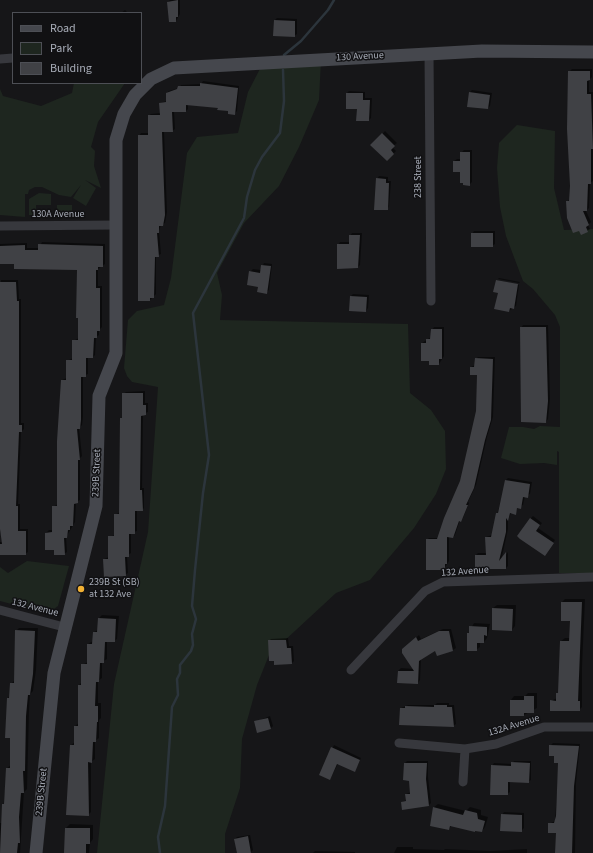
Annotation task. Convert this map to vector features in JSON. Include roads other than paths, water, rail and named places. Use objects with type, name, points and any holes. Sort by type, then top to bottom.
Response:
[{"type":"street","name":"130 Avenue","points":[[135,95],[151,79],[174,68],[429,53],[482,51],[593,52]]},
{"type":"street","name":"238 Street","points":[[429,53],[431,301]]},
{"type":"street","points":[[0,59],[12,58]]},
{"type":"street","name":"239B Street","points":[[36,853],[54,673],[64,627],[96,506],[99,396],[116,353],[116,140],[124,114],[135,95]]},
{"type":"street","name":"130A Avenue","points":[[0,226],[116,225]]},
{"type":"street","name":"132 Avenue","points":[[351,670],[425,591],[443,582],[593,577]]},
{"type":"street","name":"132 Avenue","points":[[0,610],[64,627]]},
{"type":"street","name":"132A Avenue","points":[[399,743],[465,749],[496,744],[544,727],[593,727]]},
{"type":"street","points":[[463,782],[465,749]]},
{"type":"waterway","points":[[284,55],[301,41],[328,10],[334,0]]},
{"type":"waterway","points":[[160,853],[158,837],[165,806],[172,707],[178,695],[177,679],[180,673],[180,665],[191,651],[193,645],[192,634],[196,619],[192,606],[195,570],[203,493],[209,455],[193,313],[244,218],[247,197],[255,170],[262,157],[280,133],[284,101],[283,70]]},
{"type":"place","name":"239B St (SB) at 132 Ave","points":[[81,589]]}]
